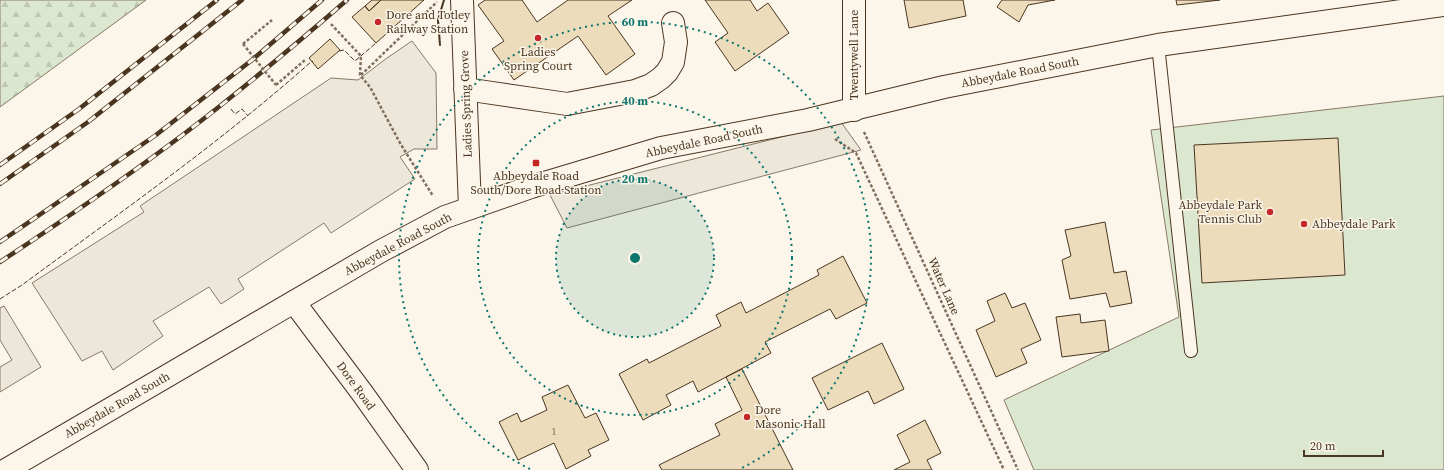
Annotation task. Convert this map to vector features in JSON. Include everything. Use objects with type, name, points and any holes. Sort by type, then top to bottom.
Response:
[{"type":"main road","name":"Ladies Spring Grove","points":[[462,0],[470,208]]},
{"type":"main road","name":"Twentywell Lane","points":[[854,0],[854,110]]},
{"type":"main road","name":"Abbeydale Road South","points":[[6,470],[381,251],[445,217],[535,186],[661,148],[808,120],[944,87],[1158,45],[1443,3]]},
{"type":"main road","points":[[466,89],[567,104],[635,91],[651,85],[661,78],[673,62],[676,42],[673,23]]},
{"type":"main road","name":"Dore Road","points":[[294,302],[417,470]]},
{"type":"lane","points":[[1158,45],[1191,351]]},
{"type":"path","points":[[360,75],[437,1]]},
{"type":"path","points":[[272,20],[244,44],[276,85],[305,60]]},
{"type":"path","points":[[331,24],[361,56],[360,75],[370,87],[400,143],[445,217]]},
{"type":"path","name":"Water Lane","points":[[854,110],[1018,470]]},
{"type":"path","points":[[808,120],[856,153],[1004,470]]},
{"type":"green space","points":[[0,0],[146,0],[0,107]]},
{"type":"green space","name":"Abbeydale Park","points":[[1444,96],[1444,470],[1034,470],[1004,400],[1179,317],[1151,130]]},
{"type":"shaded area","points":[[412,41],[436,73],[437,149],[414,149],[400,157],[415,179],[331,233],[324,223],[238,279],[244,289],[221,304],[209,287],[153,321],[163,336],[113,370],[102,351],[82,361],[32,283],[144,212],[140,206],[331,78],[358,80]]},
{"type":"shaded area","points":[[841,122],[861,150],[567,228],[550,195]]},
{"type":"shaded area","points":[[4,306],[41,367],[0,392],[0,367],[12,360],[0,340],[0,308]]},
{"type":"building","points":[[372,0],[381,0],[369,11],[365,6]]},
{"type":"building","name":"Dore and Totley Railway Station","points":[[381,0],[424,0],[376,43],[352,17],[365,6],[369,11]]},
{"type":"building","name":"Ladies Spring Court","points":[[485,0],[522,0],[537,22],[568,0],[632,0],[608,16],[635,54],[606,75],[578,36],[514,80],[492,49],[504,41],[478,5]]},
{"type":"building","points":[[705,0],[750,0],[757,11],[768,3],[789,33],[735,71],[715,42],[728,33]]},
{"type":"building","points":[[904,0],[963,0],[966,16],[909,28]]},
{"type":"building","points":[[1002,0],[1055,0],[1028,5],[1019,22],[997,7]]},
{"type":"building","points":[[1176,0],[1220,0],[1177,5]]},
{"type":"building","points":[[330,39],[340,50],[318,69],[309,58]]},
{"type":"building","points":[[1338,138],[1345,275],[1202,283],[1194,145]]},
{"type":"building","points":[[1105,222],[1114,273],[1126,271],[1132,303],[1110,307],[1106,293],[1070,299],[1062,260],[1071,256],[1065,230]]},
{"type":"building","points":[[843,256],[867,303],[836,319],[830,309],[765,342],[771,353],[698,392],[693,381],[666,395],[671,405],[643,420],[619,374],[647,359],[649,363],[721,326],[716,315],[741,302],[746,313],[819,275],[817,270]]},
{"type":"building","points":[[1005,293],[1012,308],[1025,303],[1041,340],[1021,349],[1027,363],[996,377],[976,330],[995,321],[987,301]]},
{"type":"building","points":[[1080,314],[1081,323],[1105,320],[1109,351],[1062,357],[1056,317]]},
{"type":"building","points":[[882,343],[904,389],[874,404],[868,391],[828,410],[812,378]]},
{"type":"building","name":"Dore Masonic Hall","points":[[742,369],[793,470],[662,470],[659,465],[720,435],[715,424],[742,410],[726,377]]},
{"type":"building","points":[[568,385],[585,418],[596,413],[609,440],[588,450],[591,456],[566,469],[554,443],[518,460],[499,422],[517,413],[521,422],[547,410],[542,397]]},
{"type":"building","points":[[925,420],[941,453],[927,460],[932,470],[894,470],[910,462],[897,435]]},
{"type":"railway","points":[[0,165],[79,109],[217,0]]},
{"type":"railway","points":[[0,184],[88,122],[242,0]]},
{"type":"railway","points":[[0,242],[156,135],[252,60],[322,0]]},
{"type":"railway","points":[[0,262],[104,192],[212,113],[347,0]]},
{"type":"fence","points":[[339,51],[344,50],[355,61],[376,43]]},
{"type":"fence","points":[[0,299],[22,285],[170,176],[242,120],[312,61],[313,62]]},
{"type":"fence","points":[[231,109],[235,114],[242,109],[248,116]]},
{"type":"wall","points":[[440,45],[438,20],[444,0]]},
{"type":"place","name":"Dore and Totley Railway Station","points":[[378,22]]},
{"type":"place","name":"Ladies Spring Court","points":[[538,38]]},
{"type":"place","name":"Abbeydale Road South/Dore Road Station","points":[[536,163]]},
{"type":"place","name":"Abbeydale Park Tennis Club","points":[[1270,212]]},
{"type":"place","name":"Abbeydale Park","points":[[1304,224]]},
{"type":"place","name":"Dore Masonic Hall","points":[[747,417]]}]
